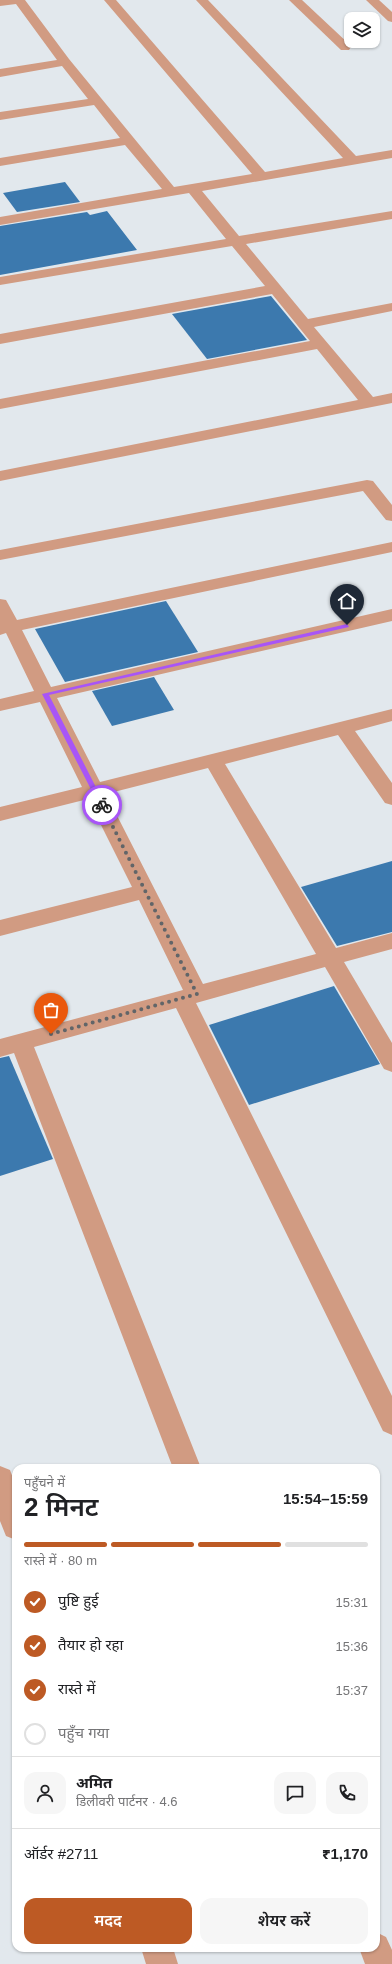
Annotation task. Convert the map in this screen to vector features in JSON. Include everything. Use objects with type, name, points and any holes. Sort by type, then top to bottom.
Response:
[{"type":"street","points":[[0,3],[19,0],[65,62],[171,192]]},
{"type":"street","points":[[110,0],[262,177]]},
{"type":"street","points":[[202,0],[353,161]]},
{"type":"street","points":[[294,0],[344,47]]},
{"type":"street","points":[[372,0],[392,18]]},
{"type":"street","points":[[0,73],[65,62]]},
{"type":"street","points":[[0,116],[97,101]]},
{"type":"street","points":[[0,162],[129,140]]},
{"type":"street","points":[[0,222],[392,154]]},
{"type":"street","points":[[193,188],[319,344],[369,403]]},
{"type":"street","points":[[0,281],[392,215]]},
{"type":"street","points":[[0,339],[275,289]]},
{"type":"street","points":[[304,324],[392,307]]},
{"type":"street","points":[[0,404],[319,344]]},
{"type":"street","points":[[0,476],[392,398]]},
{"type":"street","points":[[0,555],[367,485],[392,516]]},
{"type":"street","points":[[6,628],[392,547]]},
{"type":"street","points":[[0,604],[6,628],[45,694],[144,891],[190,997],[392,1423]]},
{"type":"street","points":[[0,705],[392,615]]},
{"type":"street","points":[[0,814],[392,715]]},
{"type":"street","points":[[342,727],[392,798]]},
{"type":"street","points":[[214,761],[392,1063]]},
{"type":"street","points":[[0,928],[144,891]]},
{"type":"street","points":[[186,1464],[11,1045],[392,941]]},
{"type":"street","points":[[0,1479],[12,1515]]},
{"type":"street","points":[[158,1952],[162,1964]]},
{"type":"street","points":[[376,1952],[381,1964]]},
{"type":"building","points":[[65,182],[80,202],[17,212],[3,193]]},
{"type":"building","points":[[107,211],[137,250],[0,275],[0,226],[87,212],[90,215]]},
{"type":"building","points":[[271,296],[307,340],[207,359],[172,314]]},
{"type":"building","points":[[166,601],[198,652],[65,682],[35,629]]},
{"type":"building","points":[[154,677],[174,710],[112,726],[92,691]]},
{"type":"building","points":[[392,861],[392,932],[337,946],[301,887]]},
{"type":"building","points":[[334,986],[380,1064],[249,1105],[209,1025]]},
{"type":"building","points":[[9,1056],[53,1159],[0,1176],[0,1058]]},
{"type":"way so far","points":[[51,1034],[197,994],[102,805]]},
{"type":"route","points":[[102,805],[45,694],[347,625]]}]
